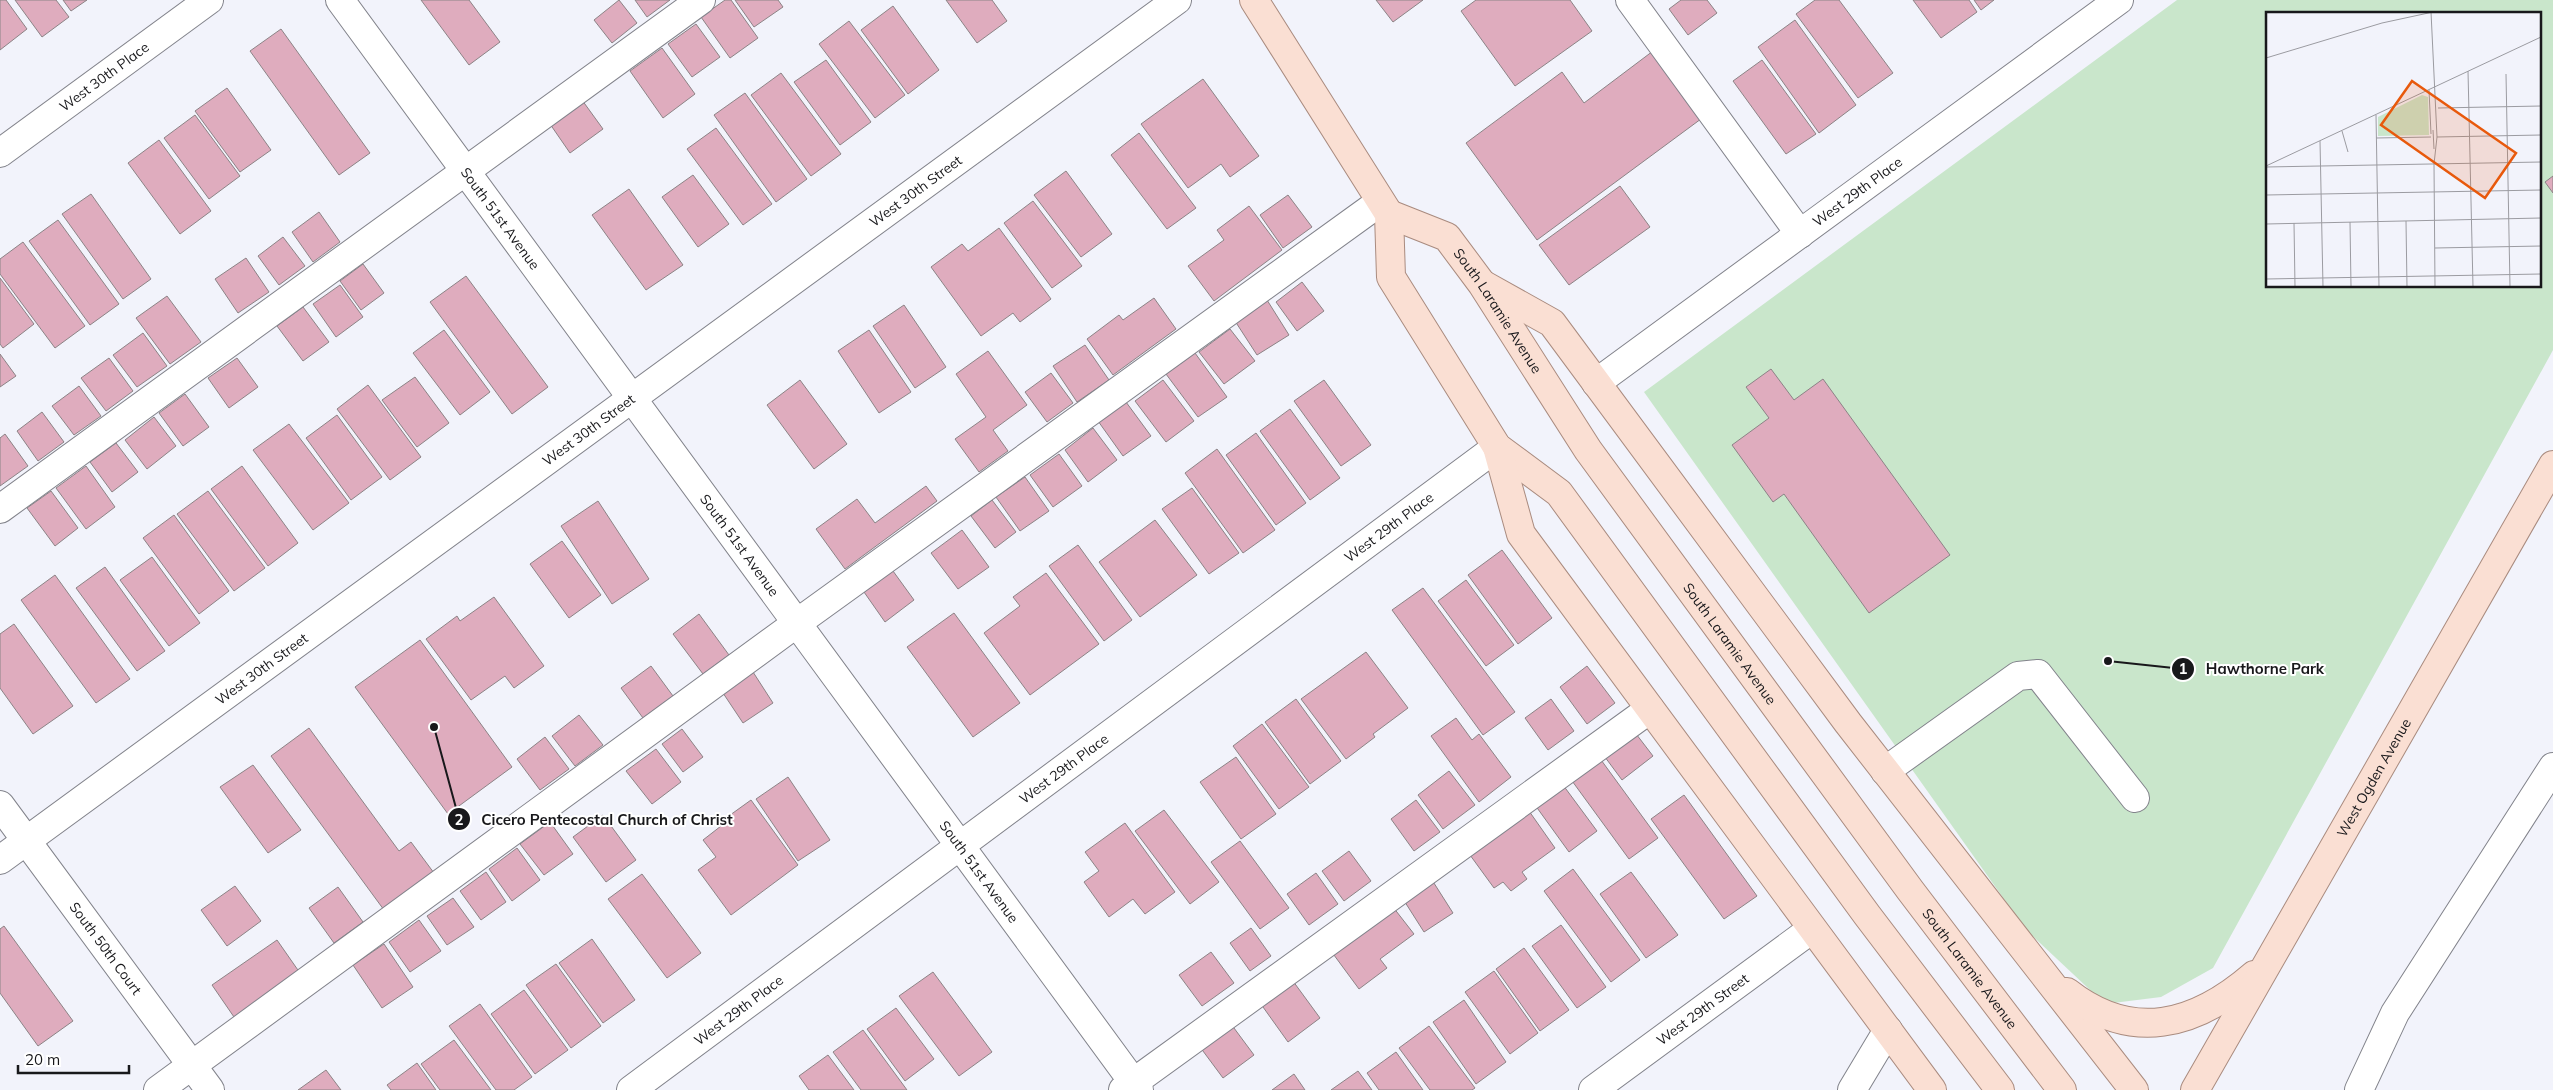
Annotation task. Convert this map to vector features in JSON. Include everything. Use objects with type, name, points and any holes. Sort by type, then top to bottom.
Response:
[{"type":"main road","points":[[1254,0],[1385,208],[1391,277],[1497,447],[1521,534],[1932,1090]]},
{"type":"main road","name":"South Laramie Avenue","points":[[1385,208],[1447,237],[1482,284],[1588,450],[1910,890],[2062,1090]]},
{"type":"main road","points":[[1482,284],[1552,323],[1885,771],[2134,1090]]},
{"type":"main road","points":[[1497,447],[1559,493],[1867,915],[2000,1090]]},
{"type":"main road","name":"West Ogden Avenue","points":[[2195,1090],[2553,465]]},
{"type":"main road","points":[[2044,974],[2086,1007],[2115,1020],[2152,1024],[2196,1014],[2234,992],[2267,964]]},
{"type":"street","name":"West 30th Place","points":[[0,153],[209,0]]},
{"type":"street","name":"South 51st Avenue","points":[[340,0],[961,847],[1132,1087]]},
{"type":"street","points":[[0,509],[701,0]]},
{"type":"street","name":"West 30th Street","points":[[0,860],[1177,0]]},
{"type":"street","name":"West 29th Place","points":[[1596,383],[2119,0]]},
{"type":"street","points":[[1640,4],[1800,234]]},
{"type":"street","points":[[158,1090],[797,623],[1385,208]]},
{"type":"street","name":"West 29th Place","points":[[630,1090],[961,847],[1497,447]]},
{"type":"street","points":[[1885,771],[2018,676],[2038,674],[2135,798]]},
{"type":"street","points":[[1132,1087],[1650,709]]},
{"type":"street","points":[[2359,1090],[2395,1013],[2553,766]]},
{"type":"street","name":"South 50th Court","points":[[0,805],[210,1090]]},
{"type":"street","name":"West 29th Street","points":[[1593,1090],[1812,929]]},
{"type":"street","points":[[1852,1090],[1888,1030]]},
{"type":"green space","points":[[2177,0],[2553,0],[2553,350],[2213,968],[2161,997],[2105,1004],[2026,930],[1644,392]]},
{"type":"building","points":[[0,0],[6,0],[27,29],[0,50]]},
{"type":"building","points":[[15,0],[56,0],[69,17],[42,37]]},
{"type":"building","points":[[63,0],[87,0],[71,11]]},
{"type":"building","points":[[421,0],[469,0],[500,42],[469,65]]},
{"type":"building","points":[[619,0],[637,23],[612,43],[594,20]]},
{"type":"building","points":[[635,0],[670,0],[647,17]]},
{"type":"building","points":[[725,0],[731,0],[758,38],[730,58],[701,17]]},
{"type":"building","points":[[735,0],[778,0],[783,7],[754,27]]},
{"type":"building","points":[[946,0],[992,0],[1007,21],[977,43]]},
{"type":"building","points":[[1376,0],[1423,0],[1393,22]]},
{"type":"building","points":[[1476,0],[1570,0],[1592,31],[1515,86],[1461,11]]},
{"type":"building","points":[[1681,0],[1707,0],[1717,13],[1688,35],[1669,9]]},
{"type":"building","points":[[1815,0],[1839,0],[1893,73],[1858,98],[1796,14]]},
{"type":"building","points":[[1913,0],[1969,0],[1977,12],[1941,38]]},
{"type":"building","points":[[1974,0],[1994,0],[1981,10]]},
{"type":"building","points":[[893,6],[939,70],[908,94],[861,30]]},
{"type":"building","points":[[1795,20],[1856,105],[1819,133],[1758,47]]},
{"type":"building","points":[[849,21],[905,95],[875,118],[819,44]]},
{"type":"building","points":[[696,24],[720,57],[692,77],[668,44]]},
{"type":"building","points":[[281,29],[370,153],[339,175],[250,51]]},
{"type":"building","points":[[662,48],[695,94],[663,118],[630,71]]},
{"type":"building","points":[[1657,48],[1705,116],[1537,240],[1466,143],[1562,72],[1584,103]]},
{"type":"building","points":[[826,60],[871,122],[840,145],[794,82]]},
{"type":"building","points":[[1762,60],[1816,134],[1786,154],[1733,81]]},
{"type":"building","points":[[781,73],[841,154],[811,176],[751,95]]},
{"type":"building","points":[[1203,79],[1259,156],[1230,177],[1221,164],[1188,188],[1141,124]]},
{"type":"building","points":[[227,88],[271,150],[240,172],[195,111]]},
{"type":"building","points":[[745,93],[807,179],[776,202],[714,115]]},
{"type":"building","points":[[582,100],[603,129],[570,153],[550,124]]},
{"type":"building","points":[[195,115],[240,176],[209,199],[164,138]]},
{"type":"building","points":[[716,128],[772,204],[743,225],[687,149]]},
{"type":"building","points":[[1139,133],[1196,208],[1167,229],[1111,155]]},
{"type":"building","points":[[159,140],[211,211],[180,234],[128,163]]},
{"type":"building","points":[[1066,171],[1112,234],[1081,257],[1034,195]]},
{"type":"building","points":[[693,175],[729,224],[698,247],[662,197]]},
{"type":"building","points":[[2553,176],[2553,193],[2545,182]]},
{"type":"building","points":[[1620,186],[1650,227],[1569,285],[1539,245]]},
{"type":"building","points":[[629,189],[683,265],[646,290],[592,215]]},
{"type":"building","points":[[91,194],[151,279],[123,299],[62,214]]},
{"type":"building","points":[[1288,195],[1312,227],[1283,248],[1260,215]]},
{"type":"building","points":[[1033,201],[1082,266],[1052,288],[1004,223]]},
{"type":"building","points":[[1249,206],[1282,250],[1214,301],[1188,266],[1224,240],[1217,230]]},
{"type":"building","points":[[319,212],[340,242],[313,262],[292,232]]},
{"type":"building","points":[[58,220],[119,304],[90,325],[29,241]]},
{"type":"building","points":[[999,228],[1051,299],[1020,322],[1013,313],[981,336],[931,267],[962,244],[968,251]]},
{"type":"building","points":[[283,237],[305,266],[279,285],[258,256]]},
{"type":"building","points":[[23,242],[85,326],[55,348],[0,274],[0,259]]},
{"type":"building","points":[[246,258],[269,292],[238,313],[215,279]]},
{"type":"building","points":[[363,264],[384,293],[361,310],[340,281]]},
{"type":"building","points":[[466,276],[548,387],[512,414],[430,302]]},
{"type":"building","points":[[0,278],[34,324],[3,348],[0,344]]},
{"type":"building","points":[[1302,282],[1324,311],[1297,331],[1276,302]]},
{"type":"building","points":[[340,285],[363,317],[336,337],[313,304]]},
{"type":"building","points":[[167,296],[201,342],[170,364],[136,318]]},
{"type":"building","points":[[1154,298],[1176,329],[1113,375],[1087,339],[1119,315],[1123,320]]},
{"type":"building","points":[[1267,300],[1289,335],[1257,355],[1235,321]]},
{"type":"building","points":[[904,305],[946,367],[915,388],[873,326]]},
{"type":"building","points":[[303,307],[329,342],[303,361],[277,326]]},
{"type":"building","points":[[1230,329],[1255,361],[1224,384],[1199,352]]},
{"type":"building","points":[[444,330],[490,392],[460,415],[413,353]]},
{"type":"building","points":[[869,330],[911,392],[879,413],[838,351]]},
{"type":"building","points":[[143,333],[167,366],[137,387],[113,355]]},
{"type":"building","points":[[1085,345],[1109,380],[1077,402],[1053,366]]},
{"type":"building","points":[[988,351],[1027,405],[993,430],[1008,451],[979,472],[955,439],[986,417],[956,374]]},
{"type":"building","points":[[1195,353],[1227,397],[1198,417],[1166,374]]},
{"type":"building","points":[[0,354],[16,376],[0,387]]},
{"type":"building","points":[[109,358],[133,391],[106,411],[81,378]]},
{"type":"building","points":[[237,358],[258,387],[229,408],[208,378]]},
{"type":"building","points":[[1771,369],[1794,400],[1823,379],[1950,555],[1869,613],[1784,494],[1773,502],[1732,445],[1769,418],[1746,387]]},
{"type":"building","points":[[1051,373],[1073,403],[1047,422],[1025,392]]},
{"type":"building","points":[[415,377],[449,423],[417,447],[382,400]]},
{"type":"building","points":[[800,380],[847,444],[814,469],[767,405]]},
{"type":"building","points":[[1163,380],[1194,421],[1166,442],[1135,401]]},
{"type":"building","points":[[1324,380],[1371,445],[1341,466],[1294,401]]},
{"type":"building","points":[[368,385],[421,457],[390,480],[337,409]]},
{"type":"building","points":[[79,386],[101,416],[74,435],[52,406]]},
{"type":"building","points":[[185,394],[209,427],[183,446],[159,413]]},
{"type":"building","points":[[1126,402],[1151,436],[1123,456],[1098,421]]},
{"type":"building","points":[[1290,409],[1340,478],[1310,500],[1260,431]]},
{"type":"building","points":[[42,412],[64,442],[38,461],[17,431]]},
{"type":"building","points":[[337,415],[382,477],[351,500],[306,438]]},
{"type":"building","points":[[154,417],[176,446],[147,469],[125,440]]},
{"type":"building","points":[[289,424],[349,503],[313,530],[253,450]]},
{"type":"building","points":[[1093,428],[1117,460],[1088,482],[1065,450]]},
{"type":"building","points":[[1256,433],[1306,503],[1276,525],[1226,455]]},
{"type":"building","points":[[5,434],[28,466],[0,486],[0,438]]},
{"type":"building","points":[[116,443],[138,472],[112,492],[90,462]]},
{"type":"building","points":[[1217,449],[1275,530],[1243,553],[1185,473]]},
{"type":"building","points":[[1059,454],[1082,486],[1053,507],[1030,475]]},
{"type":"building","points":[[86,466],[115,507],[86,529],[56,488]]},
{"type":"building","points":[[242,466],[298,543],[268,566],[211,489]]},
{"type":"building","points":[[1025,477],[1049,511],[1020,531],[996,497]]},
{"type":"building","points":[[926,486],[937,501],[845,569],[816,529],[857,499],[875,523]]},
{"type":"building","points":[[1192,488],[1239,553],[1209,574],[1162,509]]},
{"type":"building","points":[[51,491],[78,528],[55,546],[27,508]]},
{"type":"building","points":[[208,491],[265,568],[234,591],[177,514]]},
{"type":"building","points":[[992,500],[1016,532],[995,548],[971,516]]},
{"type":"building","points":[[598,501],[649,579],[612,604],[561,526]]},
{"type":"building","points":[[174,515],[229,591],[199,614],[143,538]]},
{"type":"building","points":[[1155,520],[1197,575],[1140,617],[1099,562]]},
{"type":"building","points":[[962,530],[989,567],[958,589],[931,553]]},
{"type":"building","points":[[562,541],[601,595],[569,618],[530,564]]},
{"type":"building","points":[[1078,545],[1132,620],[1104,641],[1049,566]]},
{"type":"building","points":[[1502,550],[1552,618],[1518,644],[1468,575]]},
{"type":"building","points":[[152,557],[200,623],[169,646],[120,580]]},
{"type":"building","points":[[105,567],[165,651],[137,671],[76,588]]},
{"type":"building","points":[[893,571],[914,600],[885,622],[864,592]]},
{"type":"building","points":[[1046,573],[1099,644],[1030,695],[984,633],[1020,606],[1013,597]]},
{"type":"building","points":[[55,575],[130,679],[96,703],[21,600]]},
{"type":"building","points":[[1466,580],[1514,645],[1486,666],[1438,601]]},
{"type":"building","points":[[1423,588],[1515,712],[1483,735],[1392,610]]},
{"type":"building","points":[[494,597],[544,666],[514,688],[505,676],[471,700],[426,639],[457,616],[460,621]]},
{"type":"building","points":[[954,613],[1020,703],[973,737],[907,647]]},
{"type":"building","points":[[699,614],[729,655],[703,674],[673,634]]},
{"type":"building","points":[[14,624],[73,706],[33,734],[0,688],[0,634]]},
{"type":"building","points":[[420,640],[512,767],[448,814],[355,687]]},
{"type":"building","points":[[1366,652],[1408,708],[1373,734],[1375,737],[1346,759],[1301,699]]},
{"type":"building","points":[[651,666],[673,696],[643,718],[621,688]]},
{"type":"building","points":[[1587,666],[1615,703],[1587,724],[1560,687]]},
{"type":"building","points":[[753,672],[773,703],[743,723],[723,693]]},
{"type":"building","points":[[1296,699],[1341,761],[1310,784],[1265,722]]},
{"type":"building","points":[[1551,699],[1574,731],[1548,750],[1525,718]]},
{"type":"building","points":[[579,715],[603,745],[575,766],[552,736]]},
{"type":"building","points":[[1456,718],[1472,740],[1479,734],[1511,777],[1479,802],[1431,736]]},
{"type":"building","points":[[1262,724],[1309,787],[1279,809],[1233,746]]},
{"type":"building","points":[[1630,726],[1653,756],[1622,780],[1599,749]]},
{"type":"building","points":[[309,728],[399,851],[411,842],[434,873],[384,910],[271,756]]},
{"type":"building","points":[[682,729],[703,757],[683,772],[662,744]]},
{"type":"building","points":[[545,737],[569,769],[540,790],[517,759]]},
{"type":"building","points":[[656,749],[681,782],[652,804],[626,771]]},
{"type":"building","points":[[1596,753],[1658,838],[1629,859],[1567,774]]},
{"type":"building","points":[[1236,757],[1276,814],[1241,839],[1200,782]]},
{"type":"building","points":[[253,765],[301,830],[268,853],[220,787]]},
{"type":"building","points":[[1449,771],[1475,805],[1443,829],[1418,795]]},
{"type":"building","points":[[788,777],[830,840],[798,861],[756,799]]},
{"type":"building","points":[[1563,785],[1597,831],[1569,852],[1535,805]]},
{"type":"building","points":[[1684,795],[1757,896],[1724,919],[1651,819]]},
{"type":"building","points":[[751,800],[798,865],[731,915],[698,870],[716,857],[703,840],[721,826],[719,823]]},
{"type":"building","points":[[1416,800],[1440,832],[1414,851],[1391,819]]},
{"type":"building","points":[[1164,810],[1219,882],[1190,904],[1135,831]]},
{"type":"building","points":[[1529,811],[1555,848],[1522,872],[1527,879],[1511,891],[1503,882],[1494,888],[1470,855]]},
{"type":"building","points":[[603,815],[636,860],[606,882],[573,837]]},
{"type":"building","points":[[550,822],[573,854],[544,875],[520,844]]},
{"type":"building","points":[[1125,823],[1175,892],[1145,914],[1133,899],[1109,917],[1084,882],[1099,871],[1085,852]]},
{"type":"building","points":[[1240,841],[1289,908],[1260,929],[1211,862]]},
{"type":"building","points":[[517,848],[540,880],[512,901],[489,869]]},
{"type":"building","points":[[1349,851],[1371,881],[1344,901],[1322,871]]},
{"type":"building","points":[[1573,869],[1640,960],[1611,982],[1544,891]]},
{"type":"building","points":[[486,872],[506,902],[481,920],[460,891]]},
{"type":"building","points":[[1631,872],[1678,935],[1646,958],[1600,894]]},
{"type":"building","points":[[1316,873],[1338,904],[1309,925],[1287,894]]},
{"type":"building","points":[[642,874],[701,953],[667,978],[608,899]]},
{"type":"building","points":[[1432,880],[1453,913],[1424,932],[1403,899]]},
{"type":"building","points":[[235,886],[261,921],[227,946],[201,910]]},
{"type":"building","points":[[338,887],[363,922],[334,943],[309,908]]},
{"type":"building","points":[[453,898],[474,927],[447,945],[427,916]]},
{"type":"building","points":[[1393,907],[1414,934],[1380,959],[1387,968],[1359,989],[1331,951]]},
{"type":"building","points":[[419,920],[441,951],[410,972],[389,942]]},
{"type":"building","points":[[1561,925],[1606,987],[1577,1008],[1532,946]]},
{"type":"building","points":[[4,926],[73,1021],[38,1046],[0,993],[0,929]]},
{"type":"building","points":[[1251,928],[1271,956],[1250,971],[1230,943]]},
{"type":"building","points":[[592,939],[635,1000],[603,1023],[559,963]]},
{"type":"building","points":[[277,940],[300,973],[234,1017],[212,985]]},
{"type":"building","points":[[384,944],[413,987],[382,1008],[353,965]]},
{"type":"building","points":[[1524,948],[1569,1010],[1540,1031],[1496,969]]},
{"type":"building","points":[[1211,952],[1234,983],[1202,1006],[1179,975]]},
{"type":"building","points":[[556,964],[601,1026],[571,1048],[526,985]]},
{"type":"building","points":[[1494,971],[1538,1033],[1510,1054],[1465,992]]},
{"type":"building","points":[[933,972],[992,1052],[959,1076],[899,996]]},
{"type":"building","points":[[1290,977],[1320,1018],[1288,1042],[1258,1000]]},
{"type":"building","points":[[524,990],[568,1050],[535,1074],[491,1014]]},
{"type":"building","points":[[1464,1000],[1506,1062],[1476,1084],[1433,1022]]},
{"type":"building","points":[[480,1004],[532,1077],[514,1090],[496,1090],[449,1026]]},
{"type":"building","points":[[896,1008],[934,1059],[905,1081],[867,1029]]},
{"type":"building","points":[[1231,1024],[1254,1055],[1223,1078],[1200,1047]]},
{"type":"building","points":[[1429,1026],[1475,1088],[1472,1090],[1430,1090],[1399,1048]]},
{"type":"building","points":[[863,1030],[907,1090],[861,1090],[833,1052]]},
{"type":"building","points":[[454,1040],[491,1090],[440,1090],[421,1064]]},
{"type":"building","points":[[1396,1052],[1423,1090],[1379,1090],[1367,1073]]},
{"type":"building","points":[[828,1055],[854,1090],[809,1090],[799,1076]]},
{"type":"building","points":[[417,1063],[436,1090],[391,1090],[387,1085]]},
{"type":"building","points":[[326,1070],[341,1090],[298,1090]]},
{"type":"building","points":[[1358,1071],[1372,1090],[1331,1090]]},
{"type":"building","points":[[1294,1074],[1305,1090],[1272,1090]]},
{"type":"place","name":"Hawthorne Park","points":[[2108,661]]},
{"type":"place","name":"Cicero Pentecostal Church of Christ","points":[[434,727]]}]
